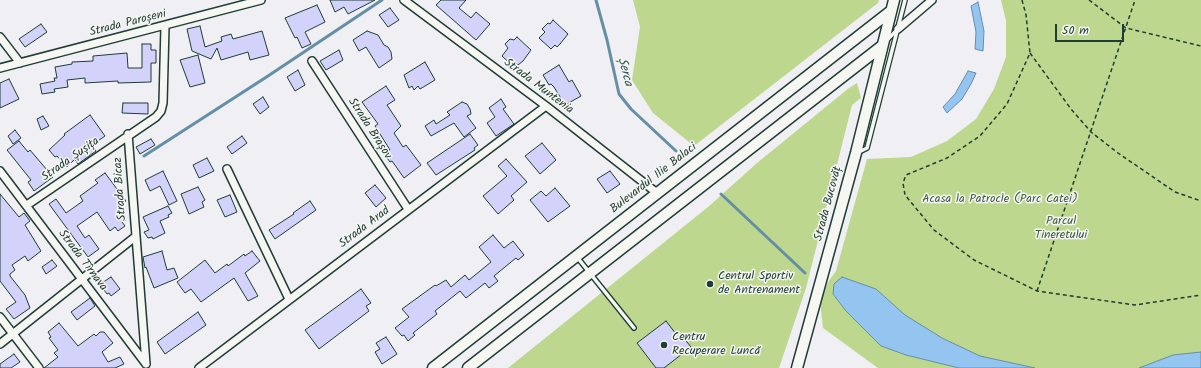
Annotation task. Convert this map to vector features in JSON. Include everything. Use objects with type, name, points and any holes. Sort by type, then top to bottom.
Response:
[{"type":"main road","name":"Strada Bucovăț","points":[[797,368],[856,153],[894,0]]},
{"type":"main road","name":"Bulevardul Ilie Balaci","points":[[433,368],[891,11]]},
{"type":"main road","points":[[468,368],[882,46]]},
{"type":"street","name":"Strada Paroșeni","points":[[0,68],[261,0]]},
{"type":"street","name":"Strada Muntenia","points":[[404,0],[546,106],[657,193]]},
{"type":"street","points":[[898,29],[932,0]]},
{"type":"street","points":[[128,134],[156,117],[161,111],[163,103],[165,26]]},
{"type":"street","points":[[0,37],[20,63]]},
{"type":"street","name":"Strada Brașov","points":[[312,61],[408,210]]},
{"type":"street","name":"Strada Arad","points":[[199,368],[249,332],[289,299],[546,106]]},
{"type":"street","name":"Strada Șușița","points":[[27,205],[128,134]]},
{"type":"street","name":"Strada Bicaz","points":[[128,134],[146,366]]},
{"type":"street","points":[[227,169],[289,299]]},
{"type":"street","name":"Strada Tîrnava","points":[[0,171],[27,205],[146,366]]},
{"type":"street","points":[[0,344],[136,237]]},
{"type":"street","points":[[0,317],[39,368]]},
{"type":"lane","points":[[856,153],[867,148],[905,0]]},
{"type":"lane","points":[[882,46],[898,29]]},
{"type":"lane","points":[[576,256],[634,328]]},
{"type":"path","points":[[1022,0],[1026,15],[1030,53],[1071,109],[1091,132],[1118,153],[1175,192],[1201,201]]},
{"type":"path","points":[[1089,0],[1126,28],[1201,46]]},
{"type":"path","points":[[1037,291],[1126,28],[1134,0]]},
{"type":"path","points":[[1030,53],[1007,104],[980,136],[947,158],[906,175],[903,183],[905,195],[934,230],[974,260],[1037,291],[1135,305],[1201,295]]},
{"type":"green space","points":[[633,0],[879,0],[878,3],[694,146],[653,113],[632,80],[640,27]]},
{"type":"green space","name":"Parcul Tineretului","points":[[1001,0],[1201,0],[1201,368],[878,368],[823,328],[820,301],[828,282],[836,271],[867,159],[911,157],[947,141],[976,119],[994,89],[1006,57],[1006,21]]},
{"type":"green space","name":"Centrul Sportiv de Antrenament","points":[[857,83],[861,98],[852,105],[806,288],[779,368],[508,368],[708,207],[757,163]]},
{"type":"water","points":[[978,2],[984,31],[983,51],[975,49],[976,32],[971,6]]},
{"type":"water","points":[[968,71],[976,73],[971,84],[962,99],[947,113],[943,107],[955,94]]},
{"type":"water","points":[[842,277],[876,289],[905,315],[942,338],[980,356],[1035,368],[959,368],[906,355],[881,346],[846,311],[833,294],[834,284]]},
{"type":"water","points":[[1201,352],[1201,368],[1139,368],[1173,355]]},
{"type":"building","points":[[330,0],[375,0],[348,14],[344,7],[335,12]]},
{"type":"building","points":[[441,0],[466,0],[459,8],[471,18],[476,12],[490,24],[476,40],[436,5]]},
{"type":"building","points":[[317,5],[325,22],[305,32],[311,44],[302,48],[285,18]]},
{"type":"building","points":[[390,8],[399,20],[388,27],[379,15]]},
{"type":"building","points":[[553,20],[568,34],[557,47],[555,45],[551,49],[539,38],[545,32],[542,29]]},
{"type":"building","points":[[41,24],[47,32],[25,47],[19,39]]},
{"type":"building","points":[[200,26],[205,47],[222,41],[221,37],[231,34],[233,39],[262,31],[269,55],[250,60],[248,52],[221,60],[217,48],[211,59],[192,51],[187,29]]},
{"type":"building","points":[[367,31],[378,35],[384,45],[388,47],[391,52],[392,59],[379,68],[366,47],[359,51],[353,40]]},
{"type":"building","points":[[517,37],[531,50],[523,61],[518,65],[516,63],[513,66],[502,56],[508,48],[505,44],[510,39],[514,40]]},
{"type":"building","points":[[142,44],[151,44],[151,50],[156,50],[156,63],[151,63],[151,82],[118,83],[118,81],[85,83],[85,78],[67,80],[68,87],[54,89],[55,92],[42,94],[40,84],[55,81],[54,78],[57,78],[55,67],[72,64],[72,62],[93,61],[93,56],[127,53],[128,68],[142,68]]},
{"type":"building","points":[[339,50],[343,60],[326,70],[320,61]]},
{"type":"building","points":[[198,55],[205,83],[190,87],[180,60]]},
{"type":"building","points":[[425,62],[435,80],[420,89],[418,86],[414,90],[412,86],[409,88],[404,75]]},
{"type":"building","points":[[559,65],[569,82],[572,80],[581,96],[565,105],[554,87],[551,84],[549,85],[543,75]]},
{"type":"building","points":[[298,70],[305,85],[295,91],[287,77]]},
{"type":"building","points":[[9,79],[19,99],[0,108],[0,83]]},
{"type":"building","points":[[386,86],[395,100],[387,105],[401,126],[394,133],[403,147],[406,145],[421,165],[404,178],[392,161],[390,162],[385,155],[387,154],[386,152],[390,150],[375,126],[378,124],[362,102]]},
{"type":"building","points":[[263,97],[269,107],[260,114],[253,104]]},
{"type":"building","points":[[501,99],[506,107],[503,109],[514,124],[496,136],[487,123],[495,117],[489,108]]},
{"type":"building","points":[[462,102],[467,104],[470,109],[471,114],[467,116],[476,128],[464,137],[454,123],[431,136],[425,126],[434,120],[436,124],[450,115],[447,112]]},
{"type":"building","points":[[123,103],[148,103],[148,114],[122,113]]},
{"type":"building","points":[[90,115],[105,136],[92,145],[96,151],[78,164],[75,159],[67,167],[49,150],[65,135],[64,134]]},
{"type":"building","points":[[43,116],[49,126],[41,130],[37,119]]},
{"type":"building","points":[[15,130],[21,138],[13,144],[8,136]]},
{"type":"building","points":[[470,134],[478,145],[474,148],[475,150],[436,175],[427,163]]},
{"type":"building","points":[[242,136],[247,143],[232,154],[227,147]]},
{"type":"building","points":[[151,139],[155,145],[140,154],[136,147]]},
{"type":"building","points":[[19,141],[28,152],[30,150],[53,177],[34,191],[28,182],[31,180],[7,150]]},
{"type":"building","points":[[542,143],[556,160],[540,174],[525,156]]},
{"type":"building","points":[[207,158],[214,171],[199,178],[193,165]]},
{"type":"building","points":[[506,159],[527,182],[511,196],[514,200],[498,214],[483,196],[507,176],[498,166]]},
{"type":"building","points":[[163,171],[177,201],[169,205],[160,186],[150,191],[145,180]]},
{"type":"building","points":[[610,171],[620,184],[607,193],[597,179]]},
{"type":"building","points":[[105,173],[126,201],[120,205],[122,208],[119,210],[126,220],[122,222],[125,226],[118,231],[115,227],[110,231],[97,212],[77,226],[85,238],[89,235],[99,249],[88,257],[49,204],[56,199],[66,213],[83,201],[80,196],[98,183],[95,180]]},
{"type":"building","points":[[375,185],[386,198],[376,207],[365,193]]},
{"type":"building","points":[[198,187],[205,200],[202,202],[204,207],[189,214],[181,194]]},
{"type":"building","points":[[555,188],[570,206],[548,222],[530,200],[541,191],[546,196]]},
{"type":"building","points":[[0,194],[19,217],[24,213],[30,221],[25,225],[41,251],[28,261],[25,256],[12,265],[15,270],[10,274],[10,276],[25,295],[30,308],[14,319],[6,309],[16,302],[0,281]]},
{"type":"building","points":[[230,195],[237,212],[225,217],[217,200]]},
{"type":"building","points":[[310,201],[316,210],[275,239],[269,230],[294,214],[293,213]]},
{"type":"building","points":[[168,206],[172,213],[168,215],[169,217],[160,221],[165,233],[153,239],[152,237],[148,238],[144,232],[149,230],[143,217]]},
{"type":"building","points":[[493,235],[504,248],[513,241],[524,255],[518,260],[516,258],[494,276],[498,281],[489,288],[485,283],[466,298],[460,291],[435,311],[437,314],[413,333],[415,335],[408,341],[404,335],[402,336],[395,328],[409,317],[402,309],[435,285],[436,286],[446,280],[451,287],[465,275],[469,280],[491,262],[479,247]]},
{"type":"building","points":[[162,251],[167,270],[174,268],[178,278],[154,288],[146,267],[145,268],[143,257]]},
{"type":"building","points":[[252,251],[260,261],[245,273],[258,296],[248,301],[234,278],[201,302],[191,289],[185,293],[177,282],[205,260],[215,273],[227,264],[228,266],[244,254],[245,256]]},
{"type":"building","points":[[52,260],[57,266],[46,274],[42,267]]},
{"type":"building","points":[[111,277],[120,289],[111,296],[109,293],[107,294],[102,287],[104,286],[102,283]]},
{"type":"building","points":[[361,289],[371,303],[366,306],[369,311],[319,349],[305,330]]},
{"type":"building","points":[[90,298],[95,306],[77,320],[71,312]]},
{"type":"building","points":[[198,312],[206,325],[165,354],[157,342]]},
{"type":"building","name":"Centru Recuperare Luncă","points":[[666,321],[676,334],[679,332],[691,347],[664,368],[656,368],[637,343]]},
{"type":"building","points":[[59,323],[78,346],[94,334],[96,336],[100,332],[104,332],[113,343],[102,352],[108,362],[120,357],[124,364],[115,368],[44,368],[58,357],[54,353],[58,350],[49,338],[51,337],[48,332]]},
{"type":"building","points":[[386,337],[397,354],[382,364],[375,352],[380,349],[376,343]]},
{"type":"building","points":[[14,354],[20,362],[11,368],[0,368],[0,364]]},
{"type":"waterway","points":[[144,156],[382,0]]},
{"type":"waterway","name":"Șerca","points":[[596,0],[619,94],[631,109],[676,151]]},
{"type":"waterway","name":"Șerca","points":[[721,194],[805,273]]},
{"type":"place","name":"Centrul Sportiv de Antrenament","points":[[710,284]]},
{"type":"place","name":"Centru Recuperare Luncă","points":[[664,345]]},
{"type":"park label","name":"Acasa la Patrocle (Parc Catei)","points":[[1000,200]]}]
